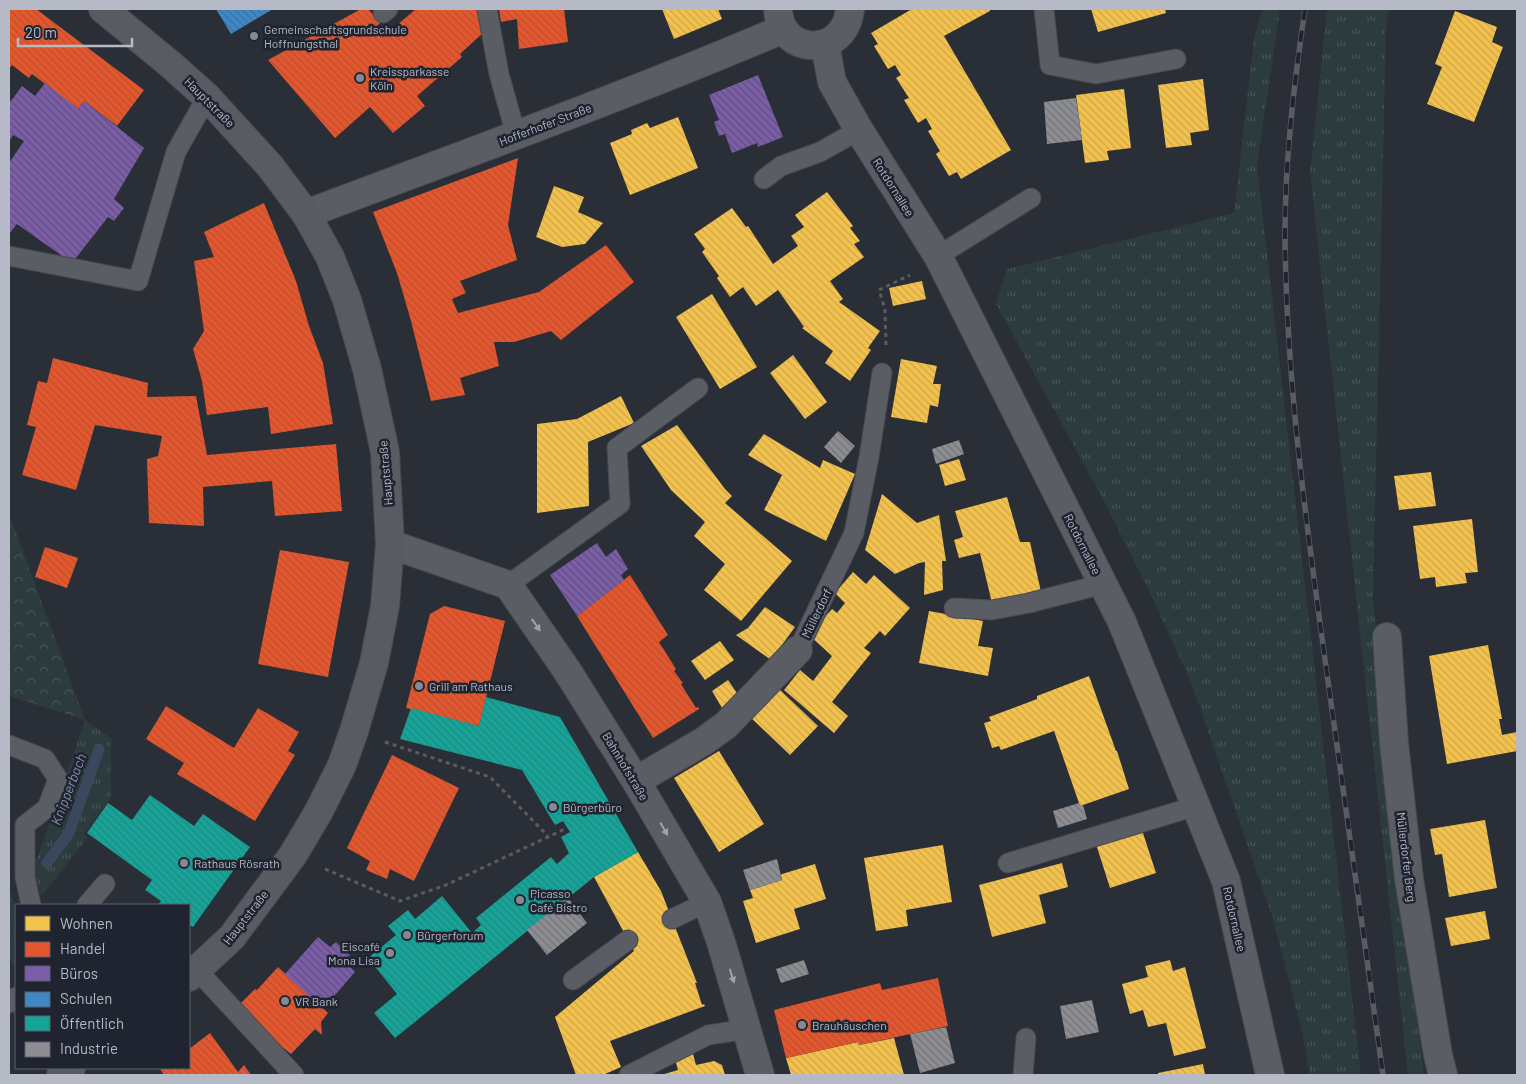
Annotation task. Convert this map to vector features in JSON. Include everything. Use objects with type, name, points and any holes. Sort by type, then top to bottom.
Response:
[{"type":"main road","name":"Hauptstraße","points":[[103,9],[207,97],[270,166],[306,214],[330,256],[347,300],[367,368],[385,452],[390,544],[386,606],[374,663],[342,765],[293,855],[232,936],[193,974]]},
{"type":"street","points":[[780,19],[791,38],[802,44],[813,46],[825,44],[836,39],[844,30],[849,19],[850,9]]},
{"type":"street","name":"Hofferhofer Straße","points":[[306,214],[739,48],[780,19]]},
{"type":"street","name":"Rotdornallee","points":[[825,44],[832,82],[859,130],[938,256],[1122,622],[1226,881],[1270,1075]]},
{"type":"street","points":[[390,544],[508,585]]},
{"type":"street","name":"Bahnhofstraße","points":[[508,585],[568,672],[636,781],[707,902],[748,1029],[760,1075]]},
{"type":"street","name":"Müllerdorfer Berg","points":[[1387,637],[1394,743],[1409,879],[1438,1056],[1443,1075]]},
{"type":"street","name":"Müllerdorf","points":[[636,781],[704,741],[726,725],[798,650]]},
{"type":"lane","points":[[487,9],[498,74],[516,135]]},
{"type":"lane","points":[[1044,9],[1050,65],[1096,74],[1176,59]]},
{"type":"lane","points":[[9,256],[138,281],[176,152],[207,97]]},
{"type":"lane","points":[[764,179],[781,166],[820,152],[859,130]]},
{"type":"lane","points":[[938,256],[1031,198]]},
{"type":"lane","name":"Müllerdorf","points":[[798,650],[854,533],[869,458],[882,373]]},
{"type":"lane","points":[[508,585],[620,504],[617,448],[698,388]]},
{"type":"lane","points":[[954,608],[992,610],[1103,584]]},
{"type":"lane","points":[[9,745],[45,759],[58,779],[47,808],[17,822],[31,904]]},
{"type":"lane","points":[[1008,864],[1196,806]]},
{"type":"lane","points":[[88,904],[105,884]]},
{"type":"lane","points":[[672,919],[707,902]]},
{"type":"lane","points":[[573,980],[628,940]]},
{"type":"lane","points":[[193,974],[294,1075]]},
{"type":"lane","points":[[629,1075],[708,1035],[748,1029]]},
{"type":"lane","points":[[1023,1075],[1026,1038]]},
{"type":"path","points":[[882,373],[887,330],[885,309],[879,290],[908,277],[938,256]]},
{"type":"path","points":[[354,731],[490,777],[548,836]]},
{"type":"path","points":[[293,855],[400,901],[446,884],[567,828]]},
{"type":"green space","points":[[1262,9],[1280,9],[1257,165],[1361,1075],[1310,1075],[1302,1031],[1272,916],[1192,685],[1150,593],[1103,499],[996,304],[1007,269],[1234,213],[1254,38]]},
{"type":"green space","points":[[1327,9],[1388,9],[1386,26],[1373,600],[1424,1075],[1408,1075],[1310,172]]},
{"type":"green space","points":[[9,513],[85,720],[9,696]]},
{"type":"green space","points":[[85,720],[111,738],[111,798],[84,834],[88,837],[41,897],[33,866],[40,851]]},
{"type":"green space","points":[[9,886],[15,907],[15,966],[9,960]]},
{"type":"building: Wohnen","points":[[662,9],[718,9],[722,19],[674,39]]},
{"type":"building: Wohnen","points":[[912,9],[989,9],[990,11],[944,36],[1011,150],[961,179],[957,172],[949,176],[936,154],[940,151],[928,131],[932,129],[926,118],[918,123],[904,100],[909,98],[896,78],[901,75],[895,65],[888,69],[874,46],[878,44],[871,33]]},
{"type":"building: Wohnen","points":[[1091,9],[1165,9],[1166,13],[1098,32]]},
{"type":"building: Wohnen","points":[[1455,11],[1497,27],[1492,42],[1503,47],[1474,122],[1427,104],[1442,67],[1435,64]]},
{"type":"building: Wohnen","points":[[1203,79],[1209,130],[1190,133],[1192,145],[1166,148],[1158,85]]},
{"type":"building: Wohnen","points":[[1124,89],[1131,148],[1107,151],[1109,160],[1085,163],[1076,95]]},
{"type":"building: Wohnen","points":[[678,117],[698,168],[630,195],[610,143],[632,134],[631,130],[647,123],[650,128]]},
{"type":"building: Wohnen","points":[[554,186],[584,197],[578,212],[603,223],[585,244],[562,247],[536,237]]},
{"type":"building: Wohnen","points":[[827,192],[853,226],[850,228],[860,241],[854,244],[864,257],[830,281],[843,299],[839,302],[880,331],[868,348],[871,350],[850,381],[825,363],[833,351],[802,328],[804,327],[778,290],[756,306],[743,287],[730,297],[717,278],[719,276],[702,252],[705,249],[694,234],[732,208],[746,227],[748,226],[773,264],[798,246],[791,236],[804,227],[795,215]]},
{"type":"building: Wohnen","points":[[922,281],[926,299],[893,306],[889,288]]},
{"type":"building: Wohnen","points":[[712,294],[757,367],[720,389],[676,317]]},
{"type":"building: Wohnen","points":[[793,355],[827,402],[805,419],[770,373]]},
{"type":"building: Wohnen","points":[[901,359],[937,366],[933,384],[941,384],[938,407],[930,405],[927,423],[891,417]]},
{"type":"building: Wohnen","points":[[621,396],[634,423],[588,442],[589,506],[537,513],[537,424],[577,419]]},
{"type":"building: Wohnen","points":[[677,425],[732,496],[725,503],[792,561],[741,621],[704,590],[725,564],[694,536],[705,522],[671,490],[641,446]]},
{"type":"building: Wohnen","points":[[764,434],[820,468],[823,460],[855,474],[826,541],[764,510],[782,475],[748,455]]},
{"type":"building: Wohnen","points":[[959,459],[966,480],[945,486],[939,465]]},
{"type":"building: Wohnen","points":[[1431,472],[1436,506],[1399,510],[1394,476]]},
{"type":"building: Wohnen","points":[[882,494],[917,523],[939,515],[946,561],[942,561],[943,590],[924,595],[925,562],[895,574],[865,550]]},
{"type":"building: Wohnen","points":[[1007,497],[1020,542],[1030,542],[1041,592],[992,603],[980,553],[959,558],[954,540],[963,537],[955,511]]},
{"type":"building: Wohnen","points":[[1472,519],[1478,572],[1465,573],[1467,583],[1436,587],[1435,577],[1420,579],[1413,526]]},
{"type":"building: Wohnen","points":[[853,572],[866,584],[874,575],[910,608],[885,636],[880,631],[864,648],[871,653],[832,702],[848,716],[834,733],[784,690],[800,670],[813,681],[832,656],[809,635],[832,609],[837,613],[845,603],[835,593]]},
{"type":"building: Wohnen","points":[[765,607],[795,627],[771,660],[736,635],[748,628]]},
{"type":"building: Wohnen","points":[[929,611],[983,621],[978,646],[993,648],[988,676],[919,663]]},
{"type":"building: Wohnen","points":[[720,641],[734,660],[705,680],[691,661]]},
{"type":"building: Wohnen","points":[[1488,645],[1502,719],[1499,719],[1502,735],[1517,732],[1517,751],[1447,764],[1429,656]]},
{"type":"building: Wohnen","points":[[1089,676],[1129,789],[1080,806],[1054,731],[1001,750],[999,746],[992,748],[984,723],[991,721],[989,717],[1037,699],[1037,696]]},
{"type":"building: Wohnen","points":[[728,680],[739,696],[722,708],[712,691]]},
{"type":"building: Wohnen","points":[[776,686],[818,726],[790,755],[749,716]]},
{"type":"building: Wohnen","points":[[719,751],[764,824],[719,852],[674,778]]},
{"type":"building: Wohnen","points":[[1485,820],[1497,888],[1449,897],[1442,854],[1435,855],[1430,829]]},
{"type":"building: Wohnen","points":[[1142,830],[1156,873],[1110,888],[1096,844]]},
{"type":"building: Wohnen","points":[[943,845],[952,902],[906,910],[908,926],[876,931],[864,858]]},
{"type":"building: Wohnen","points":[[638,852],[661,891],[697,983],[695,983],[702,1005],[704,1004],[705,1006],[610,1041],[621,1067],[603,1075],[576,1075],[555,1017],[634,951],[594,877]]},
{"type":"building: Wohnen","points":[[1062,863],[1068,887],[1039,895],[1046,923],[992,937],[979,885]]},
{"type":"building: Wohnen","points":[[815,864],[826,899],[794,909],[800,929],[756,943],[743,901],[753,898],[750,890],[782,880],[782,874]]},
{"type":"building: Wohnen","points":[[1485,911],[1490,939],[1451,946],[1445,918]]},
{"type":"building: Wohnen","points":[[1170,960],[1173,971],[1185,967],[1206,1048],[1174,1056],[1166,1023],[1148,1027],[1143,1010],[1130,1014],[1122,984],[1148,977],[1145,966]]},
{"type":"building: Wohnen","points":[[894,1038],[904,1075],[791,1075],[786,1058],[858,1042],[859,1045]]},
{"type":"building: Wohnen","points":[[693,1054],[696,1065],[714,1061],[722,1065],[725,1075],[661,1075],[678,1070],[675,1059]]},
{"type":"building: Wohnen","points":[[1203,1064],[1205,1075],[1158,1075],[1158,1073]]},
{"type":"building: Handel","points":[[9,9],[36,9],[144,90],[117,126],[84,101],[78,109],[32,74],[29,78],[12,65],[9,69]]},
{"type":"building: Handel","name":"Kreissparkasse Köln","points":[[361,9],[368,9],[380,23],[374,29],[383,37],[416,9],[482,9],[485,31],[460,54],[462,57],[417,96],[425,106],[393,133],[370,107],[335,138],[268,60]]},
{"type":"building: Handel","points":[[499,9],[564,9],[568,42],[519,49],[517,19],[501,22]]},
{"type":"building: Handel","points":[[518,158],[508,225],[517,260],[460,281],[466,293],[452,299],[458,313],[539,292],[606,245],[634,282],[561,340],[551,331],[514,342],[494,342],[499,366],[460,378],[465,395],[431,401],[397,273],[373,212]]},
{"type":"building: Handel","points":[[264,203],[296,281],[309,326],[323,363],[333,424],[271,434],[268,407],[207,415],[202,381],[193,349],[204,331],[194,261],[214,257],[204,232]]},
{"type":"building: Handel","points":[[53,358],[148,383],[147,397],[196,396],[207,455],[336,444],[342,511],[275,516],[272,481],[203,487],[204,526],[149,523],[147,459],[158,456],[162,436],[95,425],[76,490],[22,475],[36,427],[27,425],[38,381],[47,383]]},
{"type":"building: Handel","points":[[45,547],[78,558],[67,588],[35,577]]},
{"type":"building: Handel","points":[[280,550],[349,562],[328,677],[258,664]]},
{"type":"building: Handel","points":[[630,575],[668,635],[659,642],[676,669],[674,671],[683,683],[681,684],[696,708],[698,707],[699,709],[653,738],[577,616]]},
{"type":"building: Handel","points":[[444,606],[505,621],[479,726],[406,708],[430,614]]},
{"type":"building: Handel","points":[[166,706],[234,748],[258,708],[299,732],[288,751],[295,755],[255,821],[177,774],[184,763],[146,739]]},
{"type":"building: Handel","points":[[392,755],[459,788],[414,881],[390,869],[387,879],[366,870],[370,861],[347,848]]},
{"type":"building: Handel","points":[[278,967],[328,1013],[321,1022],[322,1035],[315,1029],[291,1054],[275,1041],[272,1044],[238,1006],[255,989],[257,990]]},
{"type":"building: Handel","points":[[938,978],[948,1026],[859,1045],[858,1042],[786,1058],[774,1010],[880,983],[882,990]]},
{"type":"building: Handel","points":[[210,1033],[238,1072],[244,1065],[251,1075],[164,1075],[160,1069],[190,1069],[190,1048]]},
{"type":"building: Büros","points":[[758,75],[783,137],[758,147],[757,143],[732,153],[725,134],[719,136],[714,122],[719,120],[709,95]]},
{"type":"building: Büros","points":[[45,83],[78,109],[84,101],[144,148],[114,199],[124,208],[114,221],[108,217],[72,263],[17,224],[9,234],[9,163],[24,141],[13,135],[9,142],[9,100],[11,101],[22,86],[35,96]]},
{"type":"building: Büros","points":[[597,543],[606,557],[616,549],[628,569],[621,575],[624,580],[577,616],[550,575]]},
{"type":"building: Büros","points":[[318,937],[330,947],[336,942],[350,955],[344,961],[355,972],[323,1009],[285,974]]},
{"type":"building: Schulen","points":[[216,9],[273,9],[231,34]]},
{"type":"building: Öffentlich","points":[[486,697],[560,717],[638,852],[594,877],[395,1038],[374,1013],[397,994],[368,958],[396,935],[388,926],[408,910],[415,919],[442,896],[472,933],[481,925],[476,918],[551,857],[557,864],[569,853],[561,837],[570,832],[563,821],[555,825],[522,770],[400,739],[411,708],[479,726]]},
{"type":"building: Öffentlich","name":"Rathaus Rösrath","points":[[150,795],[194,826],[203,814],[250,847],[193,927],[190,926],[190,904],[159,904],[161,901],[145,890],[152,880],[87,833],[108,803],[132,820]]},
{"type":"building: Industrie","points":[[1076,98],[1082,140],[1047,144],[1044,102]]},
{"type":"building: Industrie","points":[[838,431],[855,446],[841,463],[824,447]]},
{"type":"building: Industrie","points":[[959,440],[964,454],[936,464],[932,449]]},
{"type":"building: Industrie","points":[[1079,803],[1080,806],[1083,805],[1087,819],[1058,828],[1053,811]]},
{"type":"building: Industrie","points":[[777,859],[782,880],[750,890],[743,870]]},
{"type":"building: Industrie","points":[[568,898],[587,923],[547,955],[527,930]]},
{"type":"building: Industrie","points":[[804,960],[809,974],[781,983],[776,969]]},
{"type":"building: Industrie","points":[[1092,1000],[1099,1032],[1066,1039],[1060,1006]]},
{"type":"building: Industrie","points":[[946,1027],[955,1063],[920,1073],[910,1034]]},
{"type":"waterway","name":"Knipperbach","points":[[47,863],[69,833],[99,749]]},
{"type":"railway","points":[[1305,9],[1288,150],[1285,206],[1286,289],[1293,400],[1312,565],[1383,1075]]},
{"type":"place","name":"Gemeinschaftsgrundschule Hoffnungsthal","points":[[254,36]]},
{"type":"place","name":"Kreissparkasse Köln","points":[[360,78]]},
{"type":"place","name":"Grill am Rathaus","points":[[419,686]]},
{"type":"place","name":"Bürgerbüro","points":[[553,807]]},
{"type":"place","name":"Rathaus Rösrath","points":[[184,863]]},
{"type":"place","name":"Picasso Café Bistro","points":[[520,900]]},
{"type":"place","name":"Bürgerforum","points":[[407,935]]},
{"type":"place","name":"Eiscafé Mona Lisa","points":[[390,953]]},
{"type":"place","name":"VR Bank","points":[[285,1001]]},
{"type":"place","name":"Brauhäuschen","points":[[802,1025]]}]
